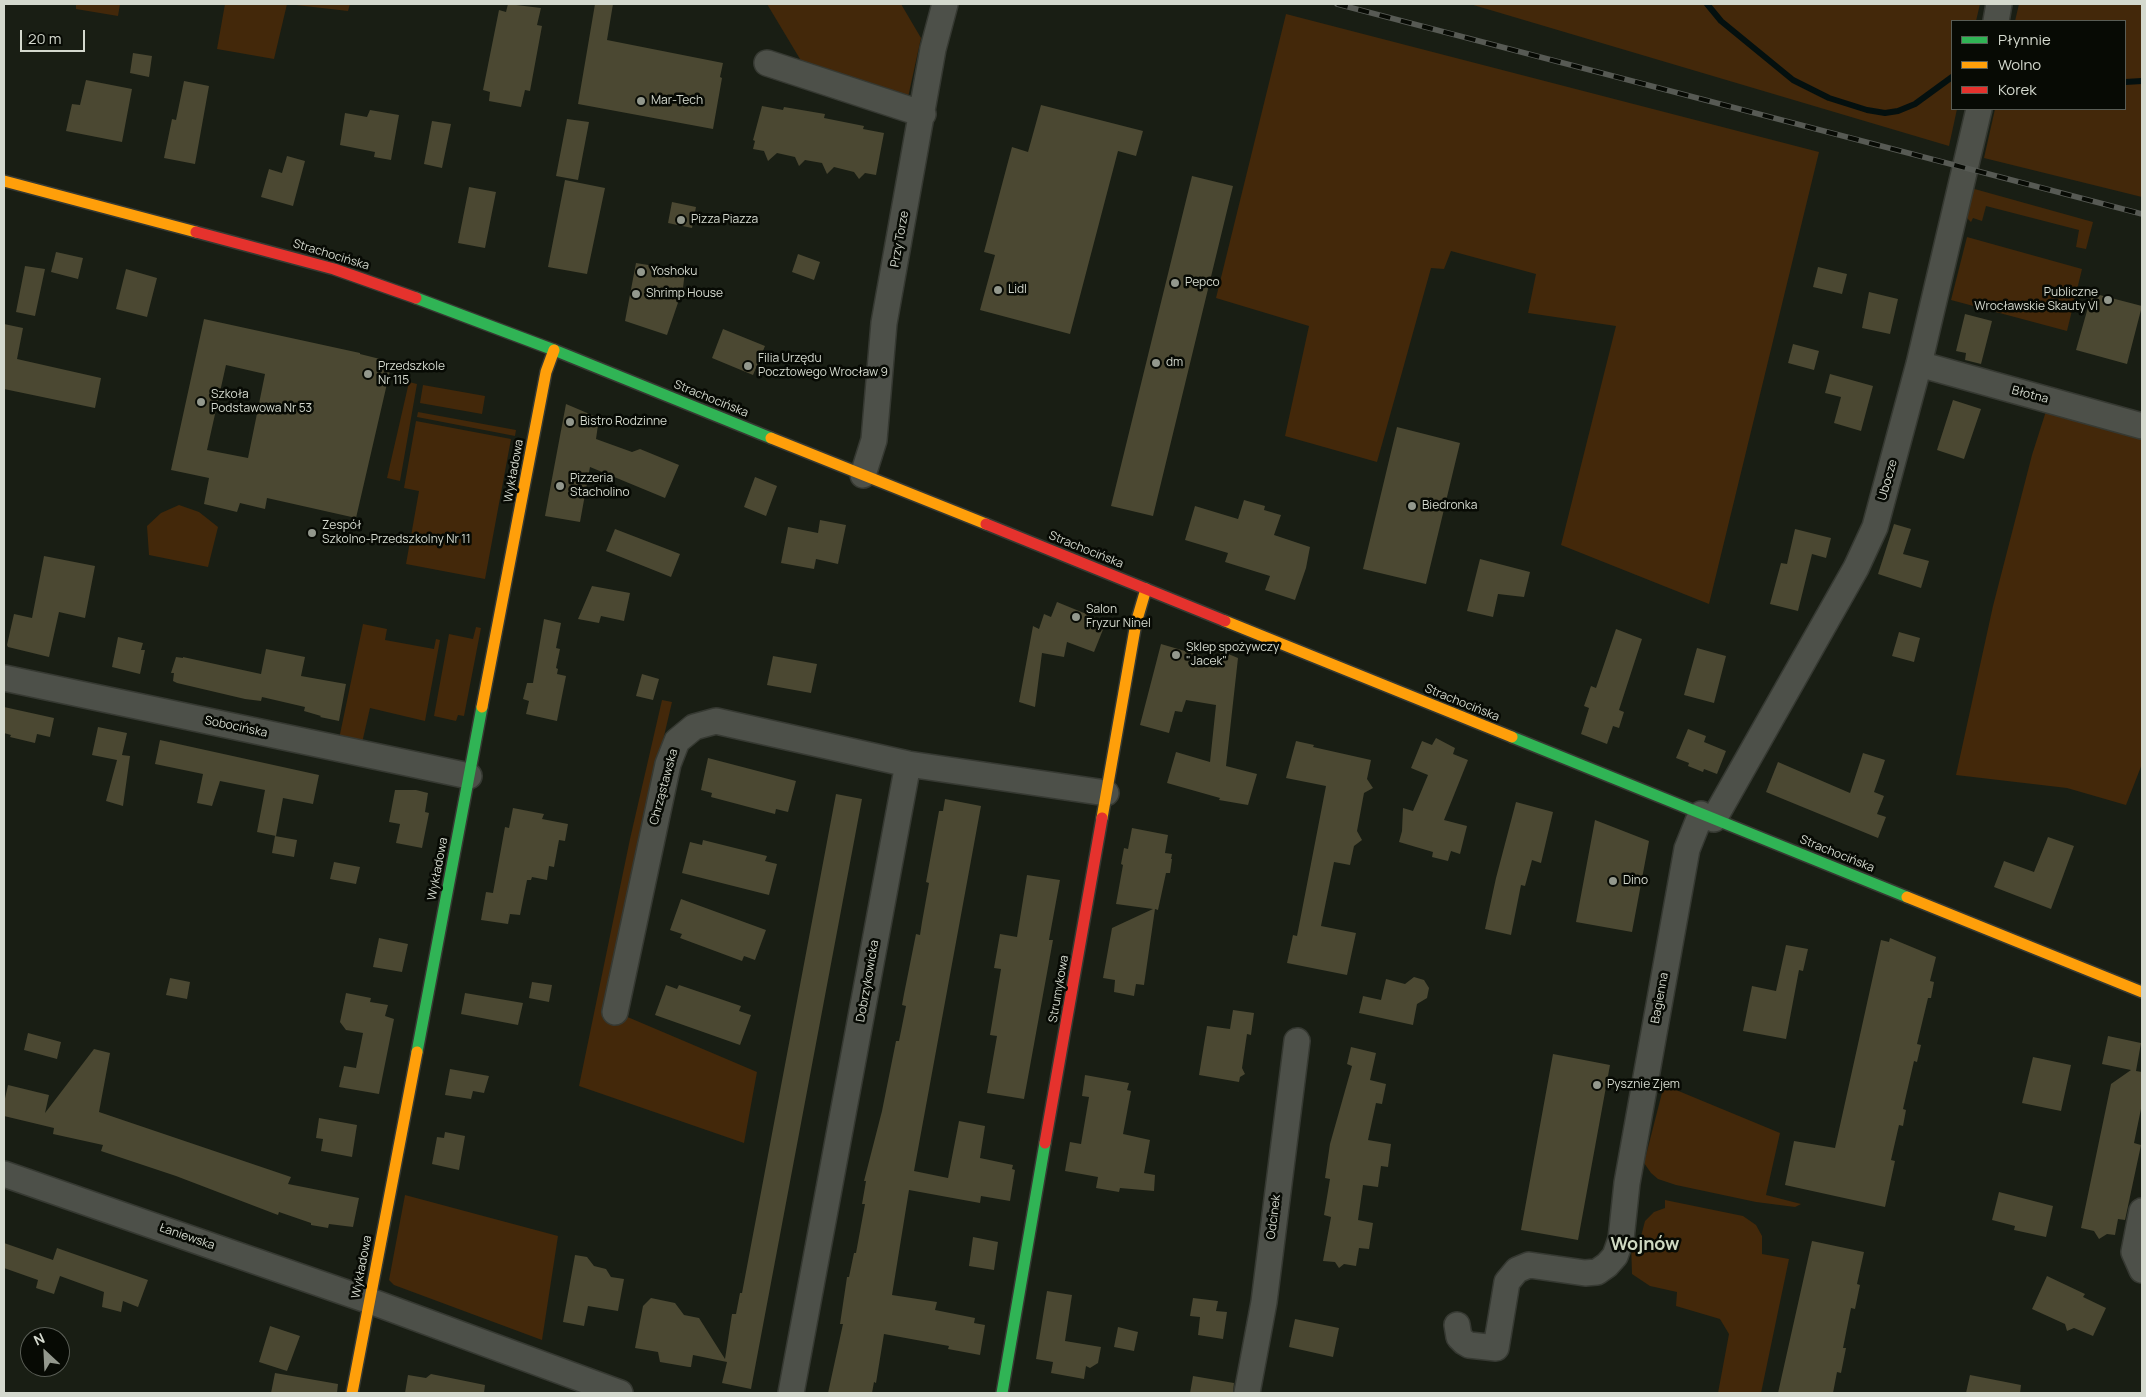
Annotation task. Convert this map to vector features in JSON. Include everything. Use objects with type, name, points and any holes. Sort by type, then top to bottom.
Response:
[{"type":"main road","name":"Strachocińska","points":[[4,180],[334,269],[420,299],[554,350],[2142,992]]},
{"type":"main road","name":"Wykładowa","points":[[352,1393],[469,776],[500,624],[546,372],[554,350]]},
{"type":"main road","name":"Strumykowa","points":[[1002,1393],[1136,623],[1146,589]]},
{"type":"street","name":"Przy Torze","points":[[863,475],[874,440],[884,323],[923,114],[933,48],[945,4]]},
{"type":"street","points":[[1996,20],[1999,4]]},
{"type":"street","points":[[766,63],[923,114]]},
{"type":"street","name":"Ubocze","points":[[1707,817],[1856,568],[1875,527],[1919,364],[1979,110]]},
{"type":"street","name":"Błotna","points":[[1919,364],[2142,426]]},
{"type":"street","name":"Sobocińska","points":[[4,678],[469,776]]},
{"type":"street","name":"Chrząstawska","points":[[615,1012],[668,764],[677,741],[694,727],[716,721],[908,764]]},
{"type":"street","points":[[908,764],[1106,794]]},
{"type":"street","name":"Dobrzykowicka","points":[[791,1393],[908,764]]},
{"type":"street","name":"Bagienna","points":[[1457,1325],[1459,1337],[1469,1345],[1496,1348],[1507,1282],[1517,1270],[1529,1265],[1585,1273],[1597,1272],[1615,1256],[1621,1239],[1627,1183],[1687,849],[1707,817]]},
{"type":"street","name":"Odcinek","points":[[1247,1393],[1264,1302],[1297,1041]]},
{"type":"street","name":"Łaniewska","points":[[4,1174],[370,1300],[620,1393]]},
{"type":"street","points":[[2142,1211],[2134,1252],[2142,1270]]},
{"type":"shaded area","points":[[76,4],[120,4],[118,16],[76,9]]},
{"type":"shaded area","points":[[225,4],[287,4],[274,59],[217,49]]},
{"type":"shaded area","points":[[287,4],[350,4],[348,11]]},
{"type":"shaded area","points":[[767,4],[901,4],[921,38],[907,102],[806,69]]},
{"type":"shaded area","points":[[1470,4],[1980,4],[1976,20],[1951,20],[1951,110],[1957,110],[1949,146]]},
{"type":"shaded area","points":[[2019,4],[2142,4],[2142,197],[1984,158],[1995,110],[2126,110],[2126,20],[2015,20]]},
{"type":"shaded area","points":[[1286,14],[1819,152],[1709,604],[1561,545],[1616,326],[1528,313],[1536,274],[1451,251],[1444,269],[1431,268],[1377,462],[1285,436],[1309,326],[1216,298]]},
{"type":"shaded area","points":[[1971,188],[2093,222],[2086,249],[2076,247],[2079,230],[1986,206],[1982,221],[1973,218],[1971,222],[1964,215]]},
{"type":"shaded area","points":[[1967,237],[2082,269],[2067,331],[1951,300]]},
{"type":"shaded area","points":[[409,382],[417,384],[400,481],[387,478]]},
{"type":"shaded area","points":[[423,385],[485,396],[482,414],[420,403]]},
{"type":"shaded area","points":[[2047,408],[2142,434],[2142,764],[2126,805],[2067,788],[1956,775],[1993,606],[2032,455]]},
{"type":"shaded area","points":[[418,412],[516,430],[515,436],[417,417]]},
{"type":"shaded area","points":[[416,421],[511,439],[485,579],[406,564],[419,491],[404,488]]},
{"type":"shaded area","points":[[179,505],[199,512],[218,527],[208,567],[149,555],[147,526],[161,513]]},
{"type":"shaded area","points":[[363,624],[387,629],[385,640],[434,649],[436,639],[440,640],[425,721],[370,708],[362,743],[339,739]]},
{"type":"shaded area","points":[[476,627],[481,628],[464,716],[458,715],[456,721],[434,716],[449,634],[473,639]]},
{"type":"shaded area","points":[[662,700],[672,702],[633,868],[604,1007],[757,1072],[744,1143],[579,1086],[630,839]]},
{"type":"shaded area","points":[[1664,1085],[1780,1133],[1766,1195],[1801,1204],[1795,1207],[1756,1202],[1676,1185],[1658,1179],[1651,1173],[1644,1163]]},
{"type":"shaded area","points":[[405,1195],[558,1236],[542,1340],[394,1285],[389,1280]]},
{"type":"shaded area","points":[[1665,1200],[1743,1216],[1756,1225],[1762,1236],[1762,1254],[1789,1259],[1761,1393],[1718,1393],[1729,1334],[1720,1319],[1676,1306],[1677,1292],[1650,1286],[1632,1274],[1631,1243],[1639,1244],[1645,1221],[1654,1212],[1665,1208]]},
{"type":"building","points":[[508,4],[541,8],[537,25],[542,26],[530,91],[525,90],[521,107],[489,101],[490,92],[483,90],[499,10],[506,12]]},
{"type":"building","points":[[595,4],[613,4],[607,40],[723,63],[713,129],[578,104]]},
{"type":"building","points":[[133,53],[152,56],[149,77],[130,73]]},
{"type":"building","points":[[86,80],[132,89],[122,142],[66,131],[72,104],[80,105]]},
{"type":"building","points":[[184,81],[209,86],[195,164],[164,158],[172,119],[176,120]]},
{"type":"building","points":[[1041,105],[1143,131],[1136,156],[1118,151],[1070,334],[980,310],[995,255],[984,252],[1012,147],[1028,152]]},
{"type":"building","points":[[762,106],[783,110],[784,107],[825,114],[824,118],[864,126],[863,129],[884,133],[876,175],[865,173],[859,179],[854,172],[834,167],[827,174],[822,163],[805,160],[799,166],[795,157],[777,153],[768,161],[764,151],[753,149],[755,141],[753,140]]},
{"type":"building","points":[[370,110],[399,115],[391,160],[374,157],[375,152],[340,145],[345,113],[367,117]]},
{"type":"building","points":[[567,119],[589,122],[578,180],[556,176]]},
{"type":"building","points":[[432,121],[451,124],[442,168],[424,164]]},
{"type":"building","points":[[287,156],[305,161],[293,206],[261,197],[269,169],[282,173]]},
{"type":"building","points":[[1192,176],[1233,186],[1153,516],[1111,506]]},
{"type":"building","points":[[565,180],[605,188],[587,274],[548,267]]},
{"type":"building","points":[[469,187],[496,192],[485,248],[458,243]]},
{"type":"building","points":[[672,202],[696,207],[692,228],[668,223]]},
{"type":"building","points":[[56,252],[83,258],[78,279],[51,272]]},
{"type":"building","points":[[798,254],[820,262],[814,280],[792,272]]},
{"type":"building","points":[[636,263],[685,271],[683,288],[667,335],[625,321]]},
{"type":"building","points":[[25,266],[45,269],[35,316],[16,312]]},
{"type":"building","points":[[1818,267],[1847,274],[1842,294],[1813,287]]},
{"type":"building","points":[[126,269],[157,278],[147,317],[116,309]]},
{"type":"building","points":[[1869,292],[1898,299],[1890,334],[1862,328]]},
{"type":"building","points":[[2092,293],[2142,306],[2127,364],[2076,350]]},
{"type":"building","points":[[1965,314],[1992,321],[1981,364],[1965,360],[1966,353],[1956,351]]},
{"type":"building","points":[[204,319],[360,353],[392,362],[356,518],[267,498],[265,509],[240,503],[237,512],[204,504],[209,478],[171,470]],"holes":[[[226,365],[265,374],[248,458],[207,450]]]},
{"type":"building","points":[[4,324],[23,328],[17,359],[101,378],[95,408],[4,389]]},
{"type":"building","points":[[723,329],[765,346],[753,375],[712,358]]},
{"type":"building","points":[[1793,344],[1819,351],[1814,370],[1788,363]]},
{"type":"building","points":[[1830,374],[1873,386],[1861,431],[1834,423],[1841,397],[1825,393]]},
{"type":"building","points":[[1953,400],[1981,409],[1964,459],[1937,450]]},
{"type":"building","points":[[566,404],[599,418],[596,439],[632,452],[640,449],[679,465],[665,498],[590,467],[580,522],[545,516]]},
{"type":"building","name":"Biedronka","points":[[1397,427],[1460,443],[1426,584],[1363,569]]},
{"type":"building","points":[[755,477],[777,486],[766,516],[744,507]]},
{"type":"building","points":[[1244,500],[1265,506],[1264,510],[1281,515],[1274,535],[1310,547],[1306,568],[1295,600],[1265,590],[1270,576],[1225,562],[1228,553],[1185,540],[1195,506],[1238,519]]},
{"type":"building","points":[[820,520],[846,525],[838,564],[816,559],[814,569],[781,563],[788,527],[818,533]]},
{"type":"building","points":[[1894,524],[1911,529],[1903,554],[1929,561],[1921,588],[1878,574]]},
{"type":"building","points":[[615,529],[680,554],[671,577],[606,551]]},
{"type":"building","points":[[1795,529],[1831,538],[1826,558],[1812,554],[1798,611],[1770,604],[1781,563],[1787,564]]},
{"type":"building","points":[[44,556],[95,566],[85,618],[59,612],[49,657],[8,647],[7,645],[14,614],[32,618]]},
{"type":"building","points":[[1480,559],[1530,572],[1524,597],[1498,594],[1493,617],[1467,611]]},
{"type":"building","points":[[592,586],[630,593],[624,621],[601,616],[599,623],[578,619]]},
{"type":"building","points":[[1057,602],[1106,622],[1094,652],[1067,642],[1064,657],[1042,653],[1035,707],[1019,702],[1033,626],[1039,629],[1044,614],[1051,617]]},
{"type":"building","points":[[544,619],[561,623],[556,648],[560,649],[556,668],[558,669],[557,674],[566,676],[557,721],[526,714],[529,701],[523,699],[527,683],[533,683]]},
{"type":"building","points":[[1616,629],[1642,639],[1619,710],[1624,712],[1619,728],[1613,726],[1607,744],[1581,734],[1589,708],[1584,706],[1591,686],[1596,688]]},
{"type":"building","points":[[1899,632],[1920,638],[1914,662],[1892,656]]},
{"type":"building","points":[[118,637],[143,643],[141,650],[145,650],[140,674],[112,667]]},
{"type":"building","points":[[1161,644],[1219,661],[1221,651],[1238,658],[1226,766],[1257,774],[1248,805],[1219,800],[1220,798],[1167,783],[1176,752],[1210,762],[1216,705],[1186,700],[1182,712],[1175,711],[1169,733],[1140,725]]},
{"type":"building","points":[[1697,648],[1726,656],[1714,703],[1684,695]]},
{"type":"building","points":[[266,649],[305,657],[301,676],[346,684],[339,721],[304,711],[305,707],[262,697],[261,701],[245,699],[173,681],[174,673],[171,673],[176,657],[261,674]]},
{"type":"building","points":[[773,656],[817,664],[811,693],[767,685]]},
{"type":"building","points":[[642,674],[659,679],[653,700],[636,696]]},
{"type":"building","points":[[4,707],[54,718],[50,737],[37,734],[35,743],[10,737],[11,735],[4,733]]},
{"type":"building","points":[[98,727],[127,733],[122,755],[130,756],[123,806],[106,801],[117,760],[92,755]]},
{"type":"building","points":[[1688,729],[1706,736],[1704,742],[1726,751],[1717,774],[1704,769],[1703,772],[1688,766],[1689,763],[1676,758]]},
{"type":"building","points":[[1436,738],[1455,748],[1453,754],[1468,760],[1444,820],[1467,826],[1460,854],[1451,851],[1448,861],[1432,857],[1433,852],[1399,842],[1402,831],[1403,808],[1413,811],[1428,775],[1411,768],[1422,741],[1432,745]]},
{"type":"building","points":[[160,740],[319,775],[313,804],[283,798],[276,836],[257,832],[265,790],[220,781],[212,806],[197,803],[203,774],[155,764]]},
{"type":"building","points":[[1296,741],[1314,745],[1313,747],[1371,760],[1367,779],[1373,788],[1364,793],[1357,831],[1362,840],[1354,846],[1350,865],[1334,862],[1321,926],[1356,933],[1347,975],[1287,963],[1293,935],[1297,936],[1326,786],[1286,778]]},
{"type":"building","points":[[1863,753],[1885,760],[1874,792],[1884,796],[1877,814],[1886,817],[1878,838],[1766,792],[1778,762],[1850,793]]},
{"type":"building","points":[[708,758],[796,781],[788,812],[776,809],[775,814],[711,797],[712,793],[701,790]]},
{"type":"building","points":[[395,790],[416,790],[428,793],[425,812],[429,813],[422,848],[396,843],[400,824],[389,822]]},
{"type":"building","points":[[836,794],[862,799],[751,1389],[722,1383],[727,1362],[693,1355],[691,1367],[689,1367],[660,1362],[658,1352],[635,1348],[643,1306],[651,1298],[675,1303],[684,1315],[699,1318],[725,1359],[732,1314],[736,1314],[740,1293],[742,1293]]},
{"type":"building","points":[[945,799],[981,806],[914,1171],[948,1178],[959,1121],[985,1126],[980,1158],[1013,1165],[1012,1169],[1015,1170],[1010,1201],[981,1196],[980,1203],[909,1190],[892,1295],[937,1302],[935,1310],[975,1318],[974,1323],[985,1325],[980,1355],[948,1349],[949,1346],[884,1334],[876,1383],[874,1382],[872,1393],[828,1393],[843,1324],[840,1324],[847,1277],[849,1277],[854,1253],[856,1253],[865,1204],[862,1204],[866,1181],[864,1181],[882,1111],[896,1041],[899,1041],[906,1006],[902,1005],[904,994],[916,934],[920,935],[929,883],[926,882],[939,811],[943,811]]},
{"type":"building","points":[[1516,802],[1553,812],[1541,863],[1532,860],[1525,886],[1521,885],[1511,935],[1485,929]]},
{"type":"building","points":[[513,808],[544,814],[542,819],[568,824],[565,841],[559,840],[554,867],[549,866],[547,880],[532,877],[531,880],[527,880],[520,915],[510,914],[508,924],[481,920],[486,892],[493,893],[505,827],[509,828]]},
{"type":"building","name":"Dino","points":[[1595,820],[1649,841],[1632,932],[1576,922]]},
{"type":"building","points":[[1132,828],[1168,835],[1165,853],[1172,854],[1170,873],[1166,873],[1158,910],[1155,909],[1144,985],[1136,984],[1134,996],[1114,992],[1115,980],[1103,978],[1112,928],[1153,909],[1116,904],[1124,848],[1128,849]]},
{"type":"building","points":[[275,836],[297,840],[294,857],[272,853]]},
{"type":"building","points":[[2048,837],[2074,846],[2051,909],[1994,887],[2004,861],[2034,872]]},
{"type":"building","points":[[703,840],[767,856],[765,861],[777,864],[769,895],[682,873],[690,842],[702,845]]},
{"type":"building","points":[[334,862],[360,867],[356,884],[330,879]]},
{"type":"building","points":[[1027,875],[1060,880],[1049,940],[1053,940],[1024,1099],[987,1093],[997,1036],[990,1035],[1001,969],[994,968],[1000,934],[1017,937]]},
{"type":"building","points":[[681,899],[766,930],[755,960],[744,956],[742,961],[680,938],[682,934],[670,930]]},
{"type":"building","points":[[379,938],[408,944],[402,972],[373,967]]},
{"type":"building","points":[[1890,938],[1936,957],[1930,981],[1934,982],[1931,998],[1928,998],[1917,1044],[1921,1045],[1917,1062],[1914,1061],[1903,1109],[1906,1110],[1903,1126],[1899,1125],[1891,1160],[1895,1161],[1885,1207],[1785,1185],[1794,1141],[1835,1148],[1881,940],[1889,942]]},
{"type":"building","points":[[1786,945],[1808,949],[1803,971],[1799,970],[1786,1039],[1743,1031],[1752,986],[1776,991]]},
{"type":"building","points":[[1414,977],[1424,980],[1429,988],[1427,998],[1417,1004],[1413,1025],[1359,1013],[1363,996],[1381,1000],[1386,979],[1405,984]]},
{"type":"building","points":[[170,978],[190,982],[187,999],[166,995]]},
{"type":"building","points":[[532,982],[552,985],[549,1002],[529,998]]},
{"type":"building","points":[[666,985],[677,989],[679,985],[741,1006],[739,1011],[751,1015],[740,1045],[655,1015]]},
{"type":"building","points":[[346,993],[371,998],[370,1002],[388,1005],[385,1016],[394,1019],[379,1094],[339,1087],[344,1066],[356,1068],[363,1033],[346,1030],[340,1022]]},
{"type":"building","points":[[465,993],[523,1003],[518,1025],[461,1014]]},
{"type":"building","points":[[1233,1010],[1254,1013],[1251,1035],[1247,1034],[1242,1068],[1245,1074],[1240,1077],[1239,1082],[1199,1075],[1207,1026],[1230,1029]]},
{"type":"building","points":[[28,1033],[61,1042],[57,1059],[24,1050]]},
{"type":"building","points":[[2108,1036],[2141,1043],[2136,1071],[2142,1072],[2142,1104],[2134,1143],[2141,1145],[2125,1220],[2118,1219],[2115,1235],[2107,1234],[2099,1239],[2094,1231],[2081,1228],[2111,1084],[2131,1070],[2102,1064]]},
{"type":"building","points":[[1351,1047],[1376,1053],[1370,1080],[1386,1084],[1382,1104],[1376,1103],[1368,1140],[1391,1144],[1388,1167],[1381,1166],[1378,1187],[1363,1185],[1358,1220],[1373,1223],[1369,1249],[1359,1248],[1356,1266],[1344,1264],[1339,1268],[1335,1262],[1323,1261],[1331,1217],[1324,1215],[1330,1179],[1325,1178],[1330,1144],[1352,1066],[1347,1064]]},
{"type":"building","points":[[94,1049],[110,1053],[99,1112],[291,1177],[288,1184],[359,1198],[353,1227],[329,1224],[328,1228],[311,1225],[311,1223],[279,1212],[278,1215],[176,1176],[101,1151],[103,1145],[53,1134],[54,1128],[4,1116],[4,1103],[8,1085],[49,1095],[45,1113]]},
{"type":"building","points":[[1553,1054],[1610,1065],[1578,1240],[1521,1230]]},
{"type":"building","points":[[2033,1057],[2071,1065],[2061,1111],[2022,1103]]},
{"type":"building","points":[[450,1069],[489,1076],[484,1093],[473,1091],[471,1099],[445,1095]]},
{"type":"building","points":[[1085,1075],[1129,1083],[1127,1090],[1131,1091],[1123,1134],[1150,1140],[1144,1173],[1155,1175],[1154,1191],[1120,1188],[1119,1192],[1096,1188],[1098,1177],[1065,1171],[1070,1142],[1081,1144],[1089,1097],[1082,1096]]},
{"type":"building","points":[[319,1118],[357,1125],[352,1157],[321,1151],[323,1139],[316,1138]]},
{"type":"building","points":[[445,1132],[465,1136],[459,1170],[432,1164],[437,1137],[444,1138]]},
{"type":"building","points":[[1999,1192],[2053,1206],[2046,1237],[2014,1230],[2015,1226],[1992,1220]]},
{"type":"building","points":[[973,1237],[998,1242],[994,1270],[969,1266]]},
{"type":"building","points":[[1812,1241],[1864,1252],[1857,1284],[1860,1285],[1855,1309],[1851,1308],[1843,1348],[1846,1348],[1841,1373],[1837,1372],[1833,1393],[1778,1393]]},
{"type":"building","points":[[4,1243],[53,1260],[57,1248],[148,1280],[138,1307],[123,1301],[121,1312],[102,1307],[104,1292],[60,1276],[54,1294],[36,1288],[38,1280],[4,1268]]},
{"type":"building","points":[[575,1255],[587,1257],[594,1266],[606,1269],[611,1277],[624,1279],[618,1311],[588,1306],[584,1326],[563,1322]]},
{"type":"building","points":[[2047,1276],[2085,1294],[2083,1297],[2106,1308],[2093,1336],[2074,1328],[2067,1331],[2065,1324],[2032,1309]]},
{"type":"building","points":[[1047,1291],[1072,1295],[1065,1341],[1101,1347],[1098,1363],[1090,1368],[1086,1366],[1084,1379],[1051,1373],[1053,1362],[1036,1359]]},
{"type":"building","points":[[1193,1298],[1218,1301],[1216,1311],[1227,1312],[1223,1339],[1198,1335],[1200,1317],[1190,1316]]},
{"type":"building","points":[[1295,1319],[1339,1328],[1333,1357],[1289,1347]]},
{"type":"building","points":[[270,1326],[300,1336],[287,1371],[259,1362]]},
{"type":"building","points":[[1118,1327],[1138,1332],[1134,1351],[1114,1347]]},
{"type":"building","points":[[275,1373],[338,1384],[337,1393],[271,1393]]},
{"type":"building","points":[[431,1374],[485,1385],[484,1393],[405,1393],[408,1375],[426,1378]]},
{"type":"building","points":[[1970,1375],[2021,1385],[2020,1393],[1966,1393]]},
{"type":"building","points":[[1193,1376],[1234,1383],[1233,1393],[1190,1393]]},
{"type":"waterway","points":[[1707,4],[1721,21],[1793,80],[1829,98],[1867,110],[1885,113],[1898,111],[1915,104],[1951,78]]},
{"type":"waterway","points":[[2126,82],[2142,81]]},
{"type":"railway","points":[[1337,4],[2142,214]]},
{"type":"traffic: fast","points":[[416,298],[554,350],[771,438]]},
{"type":"traffic: fast","points":[[417,1052],[482,707]]},
{"type":"traffic: fast","points":[[1512,737],[1907,897]]},
{"type":"traffic: fast","points":[[1002,1393],[1045,1143]]},
{"type":"traffic: slow","points":[[4,181],[196,232]]},
{"type":"traffic: slow","points":[[482,707],[546,372],[554,350]]},
{"type":"traffic: slow","points":[[771,438],[986,524]]},
{"type":"traffic: slow","points":[[1102,818],[1136,623],[1146,589]]},
{"type":"traffic: slow","points":[[1225,621],[1512,737]]},
{"type":"traffic: slow","points":[[1907,897],[2142,992]]},
{"type":"traffic: slow","points":[[352,1393],[417,1052]]},
{"type":"traffic: jam","points":[[196,232],[334,269],[416,298]]},
{"type":"traffic: jam","points":[[986,524],[1225,621]]},
{"type":"traffic: jam","points":[[1045,1143],[1102,818]]},
{"type":"place","name":"Mar-Tech","points":[[641,101]]},
{"type":"place","name":"Pizza Piazza","points":[[681,220]]},
{"type":"place","name":"Yoshoku","points":[[641,272]]},
{"type":"place","name":"Pepco","points":[[1175,283]]},
{"type":"place","name":"Lidl","points":[[998,290]]},
{"type":"place","name":"Shrimp House","points":[[636,294]]},
{"type":"place","name":"Publiczne Wrocławskie Skauty VI","points":[[2108,300]]},
{"type":"place","name":"dm","points":[[1156,363]]},
{"type":"place","name":"Filia Urzędu Pocztowego Wrocław 9","points":[[748,366]]},
{"type":"place","name":"Przedszkole Nr 115","points":[[368,374]]},
{"type":"place","name":"Szkoła Podstawowa Nr 53","points":[[201,402]]},
{"type":"place","name":"Bistro Rodzinne","points":[[570,422]]},
{"type":"place","name":"Pizzeria Stacholino","points":[[560,486]]},
{"type":"place","name":"Biedronka","points":[[1412,506]]},
{"type":"place","name":"Zespół Szkolno-Przedszkolny Nr 11","points":[[312,533]]},
{"type":"place","name":"Salon Fryzur Ninel","points":[[1076,617]]},
{"type":"place","name":"Sklep spożywczy \"Jacek\"","points":[[1176,655]]},
{"type":"place","name":"Dino","points":[[1613,881]]},
{"type":"place","name":"Pysznie Zjem","points":[[1597,1085]]},
{"type":"district","name":"Wojnów","points":[[1645,1245]]}]
